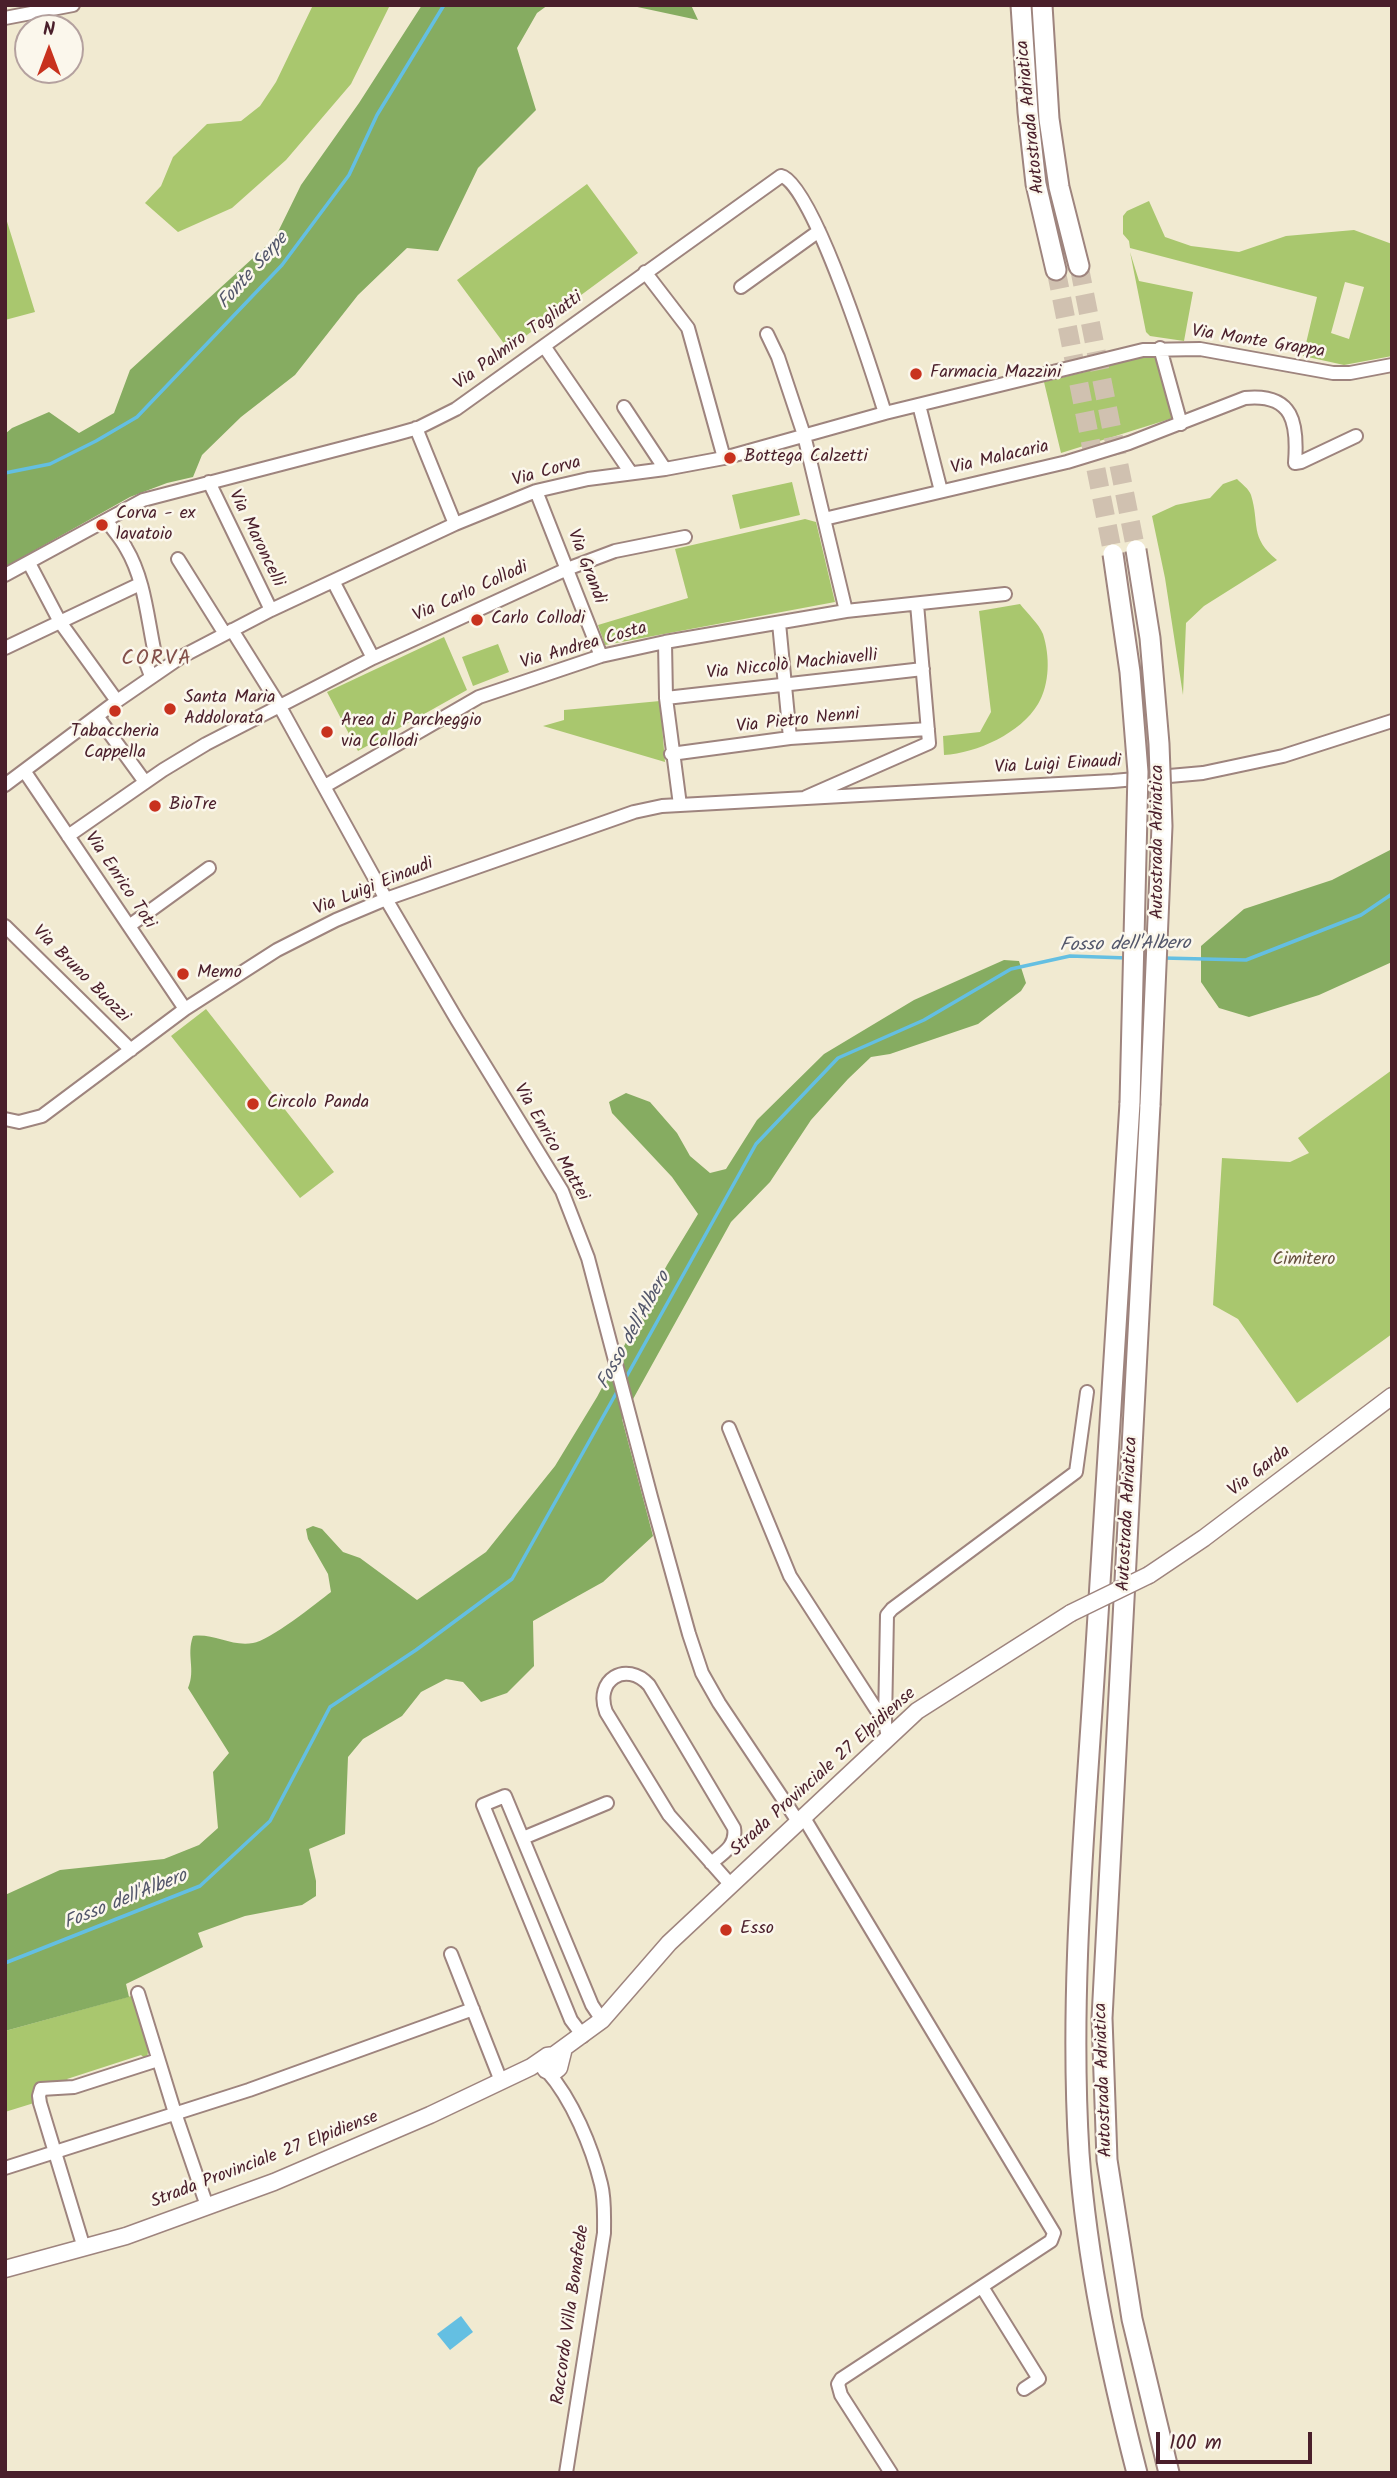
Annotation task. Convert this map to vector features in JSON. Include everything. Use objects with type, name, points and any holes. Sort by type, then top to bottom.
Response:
[{"type":"highway","name":"Autostrada Adriatica","points":[[1021,5],[1036,184],[1056,270]]},
{"type":"highway","name":"Autostrada Adriatica","points":[[1042,5],[1049,119],[1059,187],[1079,266]]},
{"type":"highway","name":"Autostrada Adriatica","points":[[1136,550],[1151,650],[1159,744],[1162,826],[1102,2018],[1107,2160],[1132,2319],[1168,2473]]},
{"type":"highway","name":"Autostrada Adriatica","points":[[1113,554],[1130,672],[1138,772],[1130,1104],[1082,1867],[1076,2034],[1080,2156],[1088,2238],[1104,2331],[1137,2473]]},
{"type":"main road","name":"Via Garda","points":[[1149,1575],[1203,1538],[1392,1396]]},
{"type":"main road","name":"Strada Provinciale 27 Elpidiense","points":[[5,2269],[126,2236],[274,2182],[551,2061],[602,2020],[670,1943],[730,1884],[801,1821],[887,1730],[1071,1613],[1149,1575]]},
{"type":"street","points":[[5,18],[73,5]]},
{"type":"street","name":"Via Palmiro Togliatti","points":[[5,575],[143,500],[416,428],[456,409],[781,176],[792,181],[819,231],[854,320],[885,413]]},
{"type":"street","points":[[741,287],[819,231]]},
{"type":"street","points":[[645,272],[688,328],[724,458]]},
{"type":"street","points":[[767,334],[778,357],[804,435],[846,611]]},
{"type":"street","points":[[544,346],[631,473]]},
{"type":"street","points":[[1160,348],[1181,424]]},
{"type":"street","name":"Via Corva","points":[[5,785],[170,663],[271,610],[455,524],[537,491],[588,478],[665,469],[724,458],[885,413],[1160,348]]},
{"type":"street","name":"Via Monte Grappa","points":[[1160,348],[1208,350],[1334,373],[1350,373],[1392,365]]},
{"type":"street","name":"Via Malacaria","points":[[824,519],[1067,462],[1129,443],[1245,398],[1275,400],[1285,408],[1293,419],[1297,436],[1295,463],[1356,436]]},
{"type":"street","points":[[919,405],[941,491]]},
{"type":"street","points":[[624,407],[665,469]]},
{"type":"street","points":[[416,428],[455,524]]},
{"type":"street","name":"Via Maroncelli","points":[[209,482],[271,610]]},
{"type":"street","name":"Via Grandi","points":[[537,491],[601,656]]},
{"type":"street","points":[[107,521],[126,548],[140,583],[154,649],[170,663]]},
{"type":"street","name":"Via Carlo Collodi","points":[[68,836],[145,782],[206,744],[373,658],[567,569],[615,551],[685,537]]},
{"type":"street","name":"Via Enrico Mattei","points":[[178,559],[279,705],[386,899],[562,1191],[588,1258],[675,1585],[702,1672],[719,1703],[801,1821],[1052,2228],[1054,2233],[1051,2241],[982,2287]]},
{"type":"street","points":[[29,563],[60,622],[117,701]]},
{"type":"street","points":[[333,581],[373,658]]},
{"type":"street","points":[[5,648],[140,583]]},
{"type":"street","name":"Via Andrea Costa","points":[[325,786],[479,697],[601,656],[665,642],[846,611],[1005,594]]},
{"type":"street","points":[[918,604],[928,729]]},
{"type":"street","points":[[779,623],[790,738]]},
{"type":"street","points":[[665,642],[671,754],[680,805]]},
{"type":"street","points":[[151,676],[146,663],[154,649]]},
{"type":"street","name":"Via Niccolò Machiavelli","points":[[666,698],[923,669]]},
{"type":"street","points":[[97,716],[145,782]]},
{"type":"street","name":"Via Luigi Einaudi","points":[[5,1119],[19,1122],[42,1116],[185,1009],[276,950],[336,920],[386,899],[634,812],[680,805],[1113,781],[1203,773],[1283,756],[1392,721]]},
{"type":"street","name":"Via Pietro Nenni","points":[[671,754],[790,738],[928,729]]},
{"type":"street","name":"Via Luigi Einaudi","points":[[803,799],[822,788],[929,743],[928,729]]},
{"type":"street","name":"Via Enrico Toti","points":[[25,772],[185,1009]]},
{"type":"street","points":[[129,926],[209,868]]},
{"type":"street","name":"Via Bruno Buozzi","points":[[5,926],[131,1050]]},
{"type":"street","points":[[887,1730],[887,1615],[1076,1472],[1087,1392]]},
{"type":"street","points":[[729,1428],[790,1576],[887,1730]]},
{"type":"street","points":[[712,1863],[731,1845],[735,1835],[734,1828],[649,1685],[633,1674],[623,1673],[614,1677],[603,1692],[602,1702],[606,1712],[669,1815],[730,1884]]},
{"type":"street","points":[[583,2036],[571,2020],[482,1805],[505,1796],[592,2005],[602,2020]]},
{"type":"street","points":[[523,1838],[607,1803]]},
{"type":"street","points":[[529,1918],[552,1908]]},
{"type":"street","points":[[451,1954],[501,2081]]},
{"type":"street","points":[[138,1993],[207,2206]]},
{"type":"street","points":[[5,2168],[327,2063],[473,2009]]},
{"type":"street","points":[[84,2248],[38,2096],[41,2089],[74,2087],[158,2060]]},
{"type":"street","name":"Raccordo Villa Bonafede","points":[[551,2061],[600,2178],[604,2221],[566,2473]]},
{"type":"street","points":[[891,2473],[841,2395],[838,2384],[848,2374],[982,2287],[1039,2379],[1024,2389]]},
{"type":"green space","points":[[313,5],[390,5],[351,84],[286,160],[232,208],[178,232],[145,203],[161,186],[173,157],[207,124],[241,121],[260,106],[276,82]]},
{"type":"green space","points":[[422,5],[548,5],[537,13],[517,48],[536,110],[478,168],[438,251],[407,248],[358,295],[295,375],[241,417],[202,455],[193,477],[167,483],[130,497],[5,567],[5,434],[12,428],[49,412],[79,433],[114,413],[130,370],[275,238],[301,185],[359,103]]},
{"type":"green space","points":[[628,5],[691,5],[698,20]]},
{"type":"green space","points":[[587,184],[638,253],[508,349],[457,280]]},
{"type":"green space","points":[[1149,201],[1165,237],[1191,246],[1239,252],[1286,236],[1354,230],[1392,244],[1392,356],[1344,365],[1303,356],[1317,297],[1130,248],[1129,241],[1123,234],[1123,216],[1127,211]],"holes":[[[1345,282],[1364,287],[1349,339],[1331,333]]]},
{"type":"green space","points":[[5,215],[35,312],[5,320]]},
{"type":"green space","points":[[1130,252],[1139,281],[1193,292],[1184,341],[1150,336],[1146,332]]},
{"type":"green space","points":[[1152,355],[1156,359],[1173,418],[1061,453],[1044,382]]},
{"type":"green space","points":[[1237,479],[1251,495],[1262,544],[1277,560],[1204,606],[1186,623],[1183,695],[1165,578],[1152,516],[1176,505],[1210,498],[1223,484]]},
{"type":"green space","points":[[792,482],[800,515],[740,529],[732,495]]},
{"type":"green space","points":[[805,519],[816,522],[835,602],[605,645],[598,625],[688,598],[675,549]]},
{"type":"green space","points":[[1020,604],[1039,626],[1045,643],[1047,679],[1038,704],[1021,724],[997,740],[970,750],[944,755],[943,736],[980,732],[991,712],[979,611]]},
{"type":"green space","points":[[444,637],[467,690],[358,751],[327,692]]},
{"type":"green space","points":[[498,644],[509,672],[473,686],[462,657]]},
{"type":"green space","points":[[660,701],[665,762],[543,726],[564,720],[564,710]]},
{"type":"green space","points":[[1392,849],[1392,962],[1319,995],[1249,1017],[1219,1008],[1201,982],[1201,946],[1244,909],[1332,880]]},
{"type":"green space","points":[[1004,960],[1019,961],[1026,983],[1021,991],[978,1024],[890,1054],[871,1057],[811,1120],[770,1182],[731,1222],[622,1419],[653,1536],[603,1582],[533,1621],[534,1666],[507,1693],[481,1702],[463,1682],[446,1679],[421,1692],[402,1716],[363,1739],[348,1757],[345,1834],[309,1849],[316,1881],[316,1896],[302,1905],[245,1916],[198,1933],[203,1947],[126,1984],[129,1997],[5,2031],[5,1895],[60,1870],[164,1859],[199,1845],[218,1828],[213,1772],[229,1753],[188,1688],[193,1636],[208,1636],[245,1644],[260,1641],[293,1621],[331,1592],[328,1574],[308,1539],[306,1529],[313,1526],[322,1529],[343,1552],[360,1558],[417,1600],[486,1552],[555,1466],[597,1397],[667,1265],[698,1214],[672,1177],[612,1113],[609,1102],[626,1093],[650,1102],[677,1133],[690,1156],[710,1173],[726,1169],[757,1120],[824,1054],[914,1000]]},
{"type":"green space","name":"Circolo Panda","points":[[206,1009],[334,1172],[300,1198],[171,1036]]},
{"type":"green space","name":"Cimitero","points":[[1392,1070],[1392,1334],[1297,1403],[1238,1319],[1213,1305],[1222,1158],[1290,1162],[1309,1153],[1298,1138]]},
{"type":"green space","points":[[135,1995],[149,2043],[147,2060],[141,2055],[67,2079],[73,2084],[50,2082],[37,2086],[34,2103],[5,2112],[5,2031]]},
{"type":"water","points":[[461,2316],[473,2332],[450,2350],[437,2334]]},
{"type":"waterway","name":"Fonte Serpe","points":[[5,473],[50,464],[137,417],[282,265],[349,175],[377,115],[444,5]]},
{"type":"waterway","name":"Fosso dell'Albero","points":[[1163,958],[1246,960],[1361,915],[1392,894]]},
{"type":"waterway","name":"Fosso dell'Albero","points":[[624,1381],[756,1144],[838,1058],[924,1020],[1011,969],[1070,956],[1127,958]]},
{"type":"waterway","name":"Fosso dell'Albero","points":[[5,1963],[200,1886],[270,1821],[330,1707],[416,1650],[512,1579],[618,1390]]},
{"type":"tunnel","points":[[1079,266],[1136,550]]},
{"type":"tunnel","points":[[1056,270],[1113,554]]},
{"type":"place","name":"Farmacia Mazzini","points":[[916,374]]},
{"type":"place","name":"Bottega Calzetti","points":[[730,458]]},
{"type":"place","name":"Corva - ex lavatoio","points":[[102,525]]},
{"type":"place","name":"Carlo Collodi","points":[[477,620]]},
{"type":"place","name":"Santa Maria Addolorata","points":[[170,709]]},
{"type":"place","name":"Tabaccheria Cappella","points":[[115,711]]},
{"type":"place","name":"Area di Parcheggio via Collodi","points":[[327,732]]},
{"type":"place","name":"BioTre","points":[[155,806]]},
{"type":"place","name":"Memo","points":[[183,974]]},
{"type":"place","name":"Circolo Panda","points":[[253,1104]]},
{"type":"place","name":"Esso","points":[[726,1930]]},
{"type":"district","name":"CORVA","points":[[157,660]]}]
